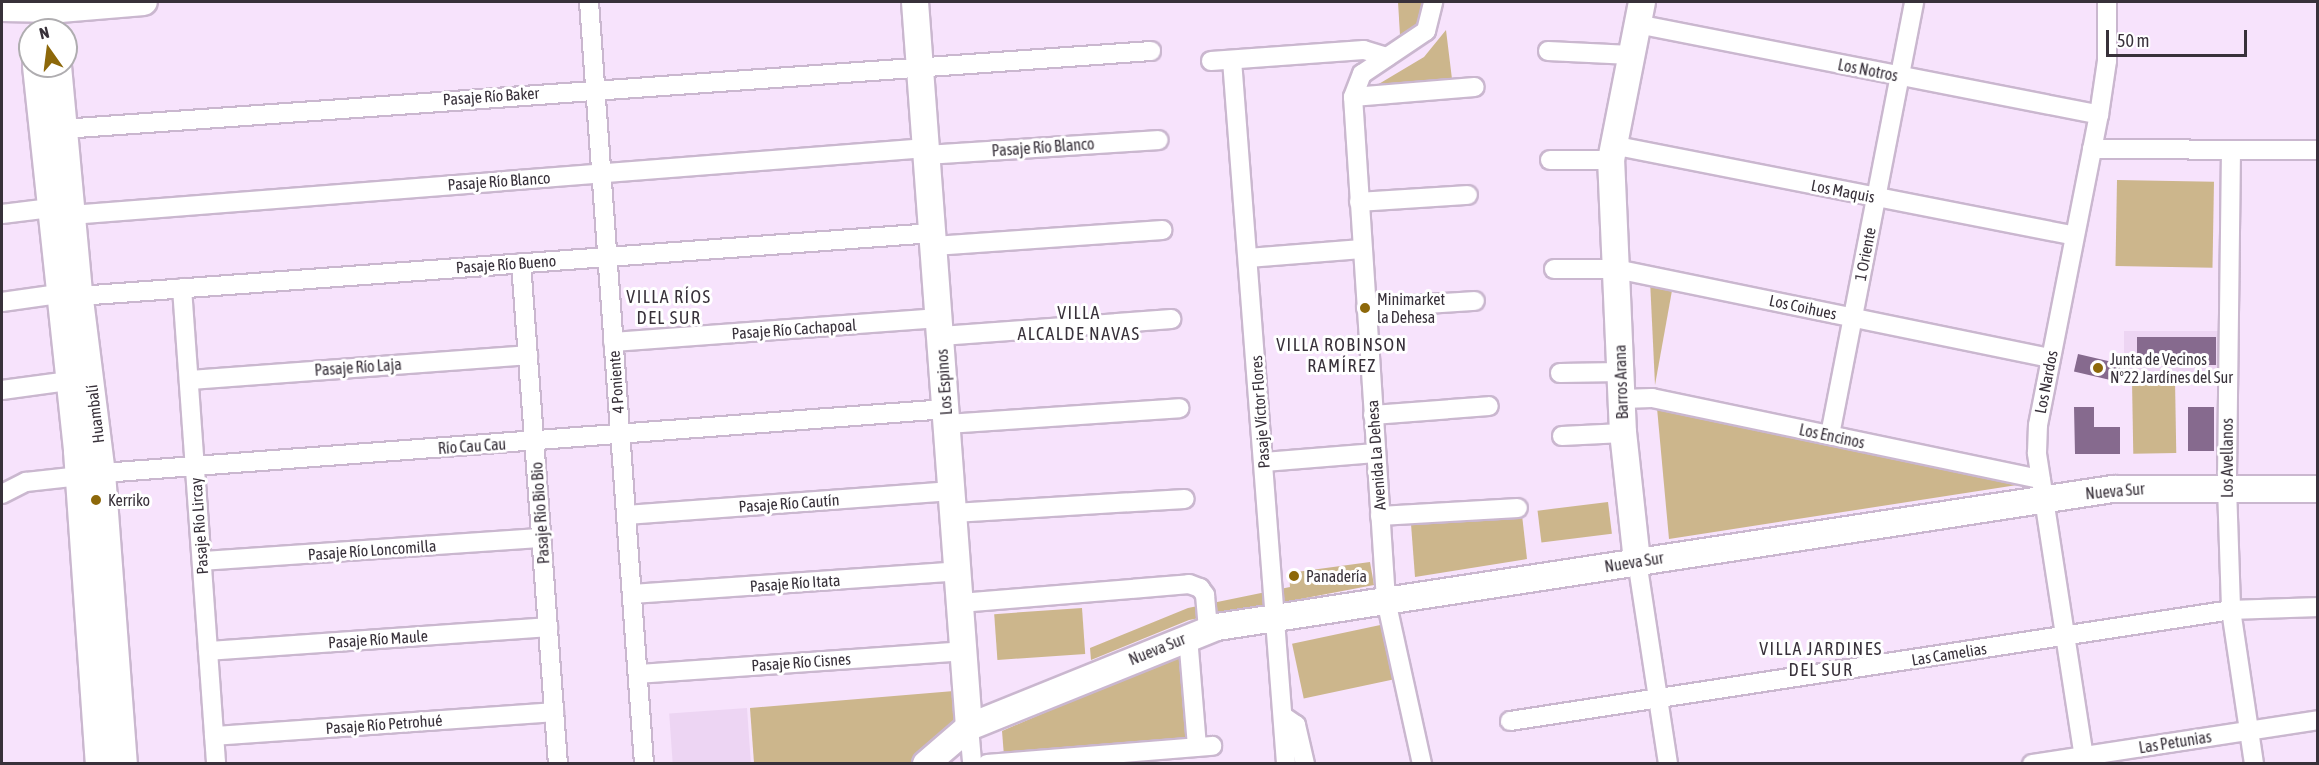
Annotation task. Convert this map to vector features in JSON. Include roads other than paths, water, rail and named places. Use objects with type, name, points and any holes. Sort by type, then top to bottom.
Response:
[{"type":"street","points":[[2,9],[48,14],[144,2]]},
{"type":"street","name":"4 Poniente","points":[[589,2],[644,764]]},
{"type":"street","name":"Los Espinos","points":[[915,2],[972,764]]},
{"type":"street","points":[[1433,2],[1426,31],[1362,74],[1353,97],[1475,87]]},
{"type":"street","name":"1 Oriente","points":[[1830,435],[1914,2]]},
{"type":"street","name":"Los Nardos","points":[[2084,760],[2043,489],[2038,425],[2108,61],[2107,2]]},
{"type":"street","name":"Los Notros","points":[[1639,13],[1900,76],[2099,116]]},
{"type":"street","name":"Barros Arana","points":[[1639,13],[1612,153],[1616,269],[1623,434],[1637,561],[1668,764]]},
{"type":"street","points":[[1210,61],[1370,50],[1387,57]]},
{"type":"street","name":"Pasaje Río Baker","points":[[63,129],[595,88],[1151,51]]},
{"type":"street","points":[[1548,51],[1631,55]]},
{"type":"street","name":"Pasaje Víctor Flores","points":[[1232,60],[1286,764]]},
{"type":"street","name":"Huambalí","points":[[38,78],[61,211],[68,295],[124,764]]},
{"type":"street","name":"Huambalí","points":[[59,78],[63,129],[61,211]]},
{"type":"street","name":"Avenida La Dehesa","points":[[1353,97],[1386,600],[1422,764]]},
{"type":"street","name":"Pasaje Río Blanco","points":[[2,214],[926,151],[1159,140]]},
{"type":"street","points":[[2092,149],[2318,150]]},
{"type":"street","name":"Los Avellanos","points":[[2231,150],[2227,487],[2231,610],[2254,764]]},
{"type":"street","name":"Los Maquis","points":[[1550,160],[1612,153],[1876,197],[2074,236]]},
{"type":"street","points":[[1359,202],[1468,195]]},
{"type":"street","name":"Pasaje Río Bueno","points":[[2,302],[68,295],[607,257],[1162,230]]},
{"type":"street","points":[[1248,258],[1362,249]]},
{"type":"street","name":"Pasaje Río Bio Bio","points":[[521,263],[558,764]]},
{"type":"street","name":"Los Coihues","points":[[1554,269],[1616,269],[2051,358]]},
{"type":"street","name":"Pasaje Río Lircay","points":[[182,288],[216,764]]},
{"type":"street","name":"Huambalí","points":[[68,295],[69,381],[90,475],[99,764]]},
{"type":"street","points":[[1366,308],[1475,301]]},
{"type":"street","name":"Pasaje Río Cachapoal","points":[[614,342],[1171,319]]},
{"type":"street","name":"Pasaje Río Laja","points":[[189,380],[528,355]]},
{"type":"street","points":[[1560,373],[1621,372]]},
{"type":"street","points":[[2,390],[69,381]]},
{"type":"street","name":"Los Encinos","points":[[1622,399],[1652,398],[1830,435],[2043,489]]},
{"type":"street","points":[[1373,415],[1489,406]]},
{"type":"street","name":"Río Cau Cau","points":[[2,494],[26,482],[90,475],[534,441],[947,417],[1179,408]]},
{"type":"street","points":[[1562,436],[1623,434]]},
{"type":"street","points":[[1264,462],[1376,453]]},
{"type":"street","name":"Nueva Sur","points":[[926,764],[969,727],[1198,633],[1276,617],[1637,561],[2043,489],[2227,487],[2318,489]]},
{"type":"street","name":"Pasaje Río Cautín","points":[[626,515],[953,502],[1185,499]]},
{"type":"street","points":[[1380,516],[1518,508]]},
{"type":"street","name":"Pasaje Río Loncomilla","points":[[202,561],[542,538]]},
{"type":"street","name":"Pasaje Río Itata","points":[[632,594],[958,571]]},
{"type":"street","points":[[960,603],[1189,584],[1200,588],[1205,595],[1198,633],[1204,747],[987,764]]},
{"type":"street","name":"Las Camelias","points":[[1510,722],[2231,610],[2318,607]]},
{"type":"street","name":"Pasaje Río Maule","points":[[208,651],[548,627]]},
{"type":"street","name":"Pasaje Río Cisnes","points":[[638,674],[964,651]]},
{"type":"street","name":"Pasaje Río Petrohué","points":[[214,736],[554,712]]},
{"type":"street","points":[[1283,716],[1296,725],[1305,764]]},
{"type":"street","name":"Las Petunias","points":[[2032,764],[2084,760],[2318,720]]},
{"type":"place","name":"Minimarket la Dehesa","points":[[1365,308]]},
{"type":"place","name":"Junta de Vecinos N°22 Jardínes del Sur","points":[[2098,368]]},
{"type":"place","name":"Kerriko","points":[[96,500]]},
{"type":"place","name":"Panadería","points":[[1294,576]]},
{"type":"district","name":"VILLA RÍOS DEL SUR","points":[[669,308]]},
{"type":"district","name":"VILLA ALCALDE NAVAS","points":[[1079,324]]},
{"type":"district","name":"VILLA ROBINSON RAMÍREZ","points":[[1342,356]]},
{"type":"district","name":"VILLA JARDINES DEL SUR","points":[[1821,660]]}]
